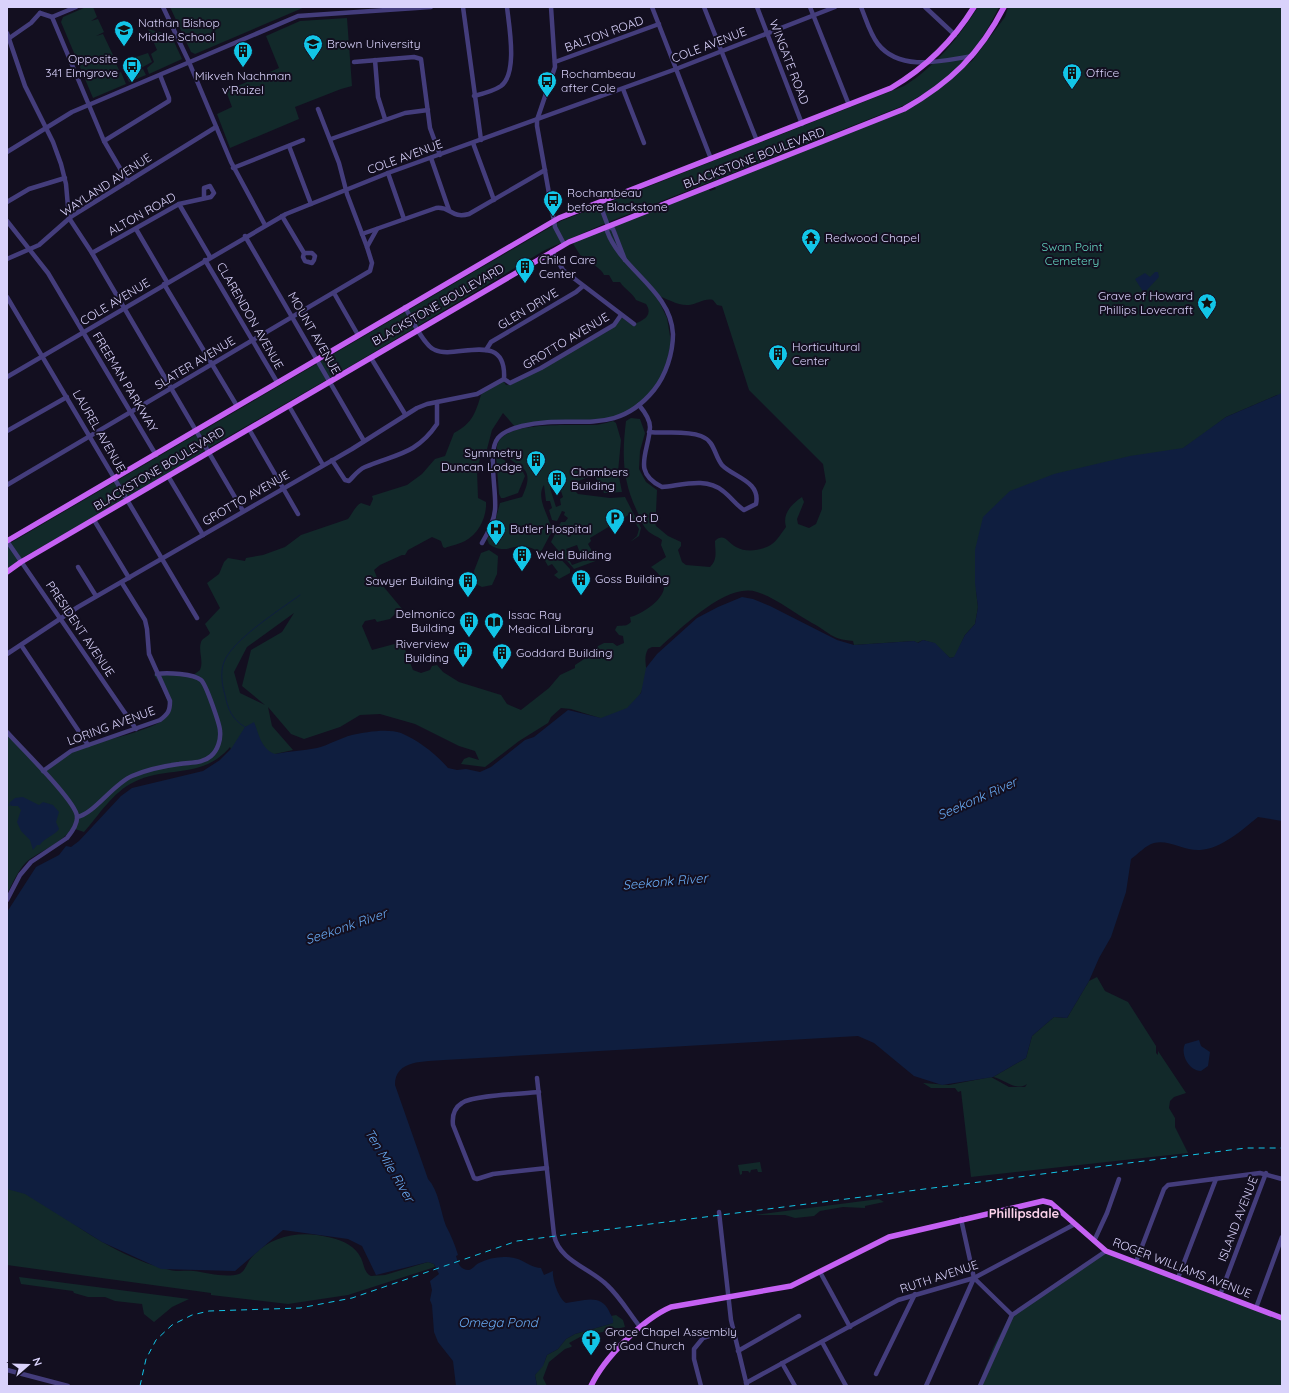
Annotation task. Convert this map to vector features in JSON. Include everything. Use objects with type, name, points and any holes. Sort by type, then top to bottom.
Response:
[{"type":"main road","name":"BLACKSTONE BOULEVARD","points":[[7,541],[156,455],[277,382],[554,220],[891,88],[938,54],[955,35],[974,7]]},
{"type":"main road","name":"BLACKSTONE BOULEVARD","points":[[7,572],[21,562],[564,244],[904,109],[928,96],[947,81],[973,55],[1004,7]]},
{"type":"main road","name":"ROGER WILLIAMS AVENUE","points":[[591,1386],[606,1364],[640,1327],[658,1313],[671,1307],[786,1287],[820,1272],[890,1237],[961,1219],[1046,1201],[1051,1203],[1106,1251],[1282,1318]]},
{"type":"street","points":[[8,39],[31,23],[40,13],[41,7]]},
{"type":"street","points":[[52,18],[76,7]]},
{"type":"street","points":[[163,7],[189,62],[233,168],[265,225]]},
{"type":"street","points":[[317,7],[317,13]]},
{"type":"street","points":[[7,151],[66,116],[294,17],[317,13],[370,9],[431,7]]},
{"type":"street","points":[[463,7],[481,140]]},
{"type":"street","points":[[474,96],[498,88],[505,82],[512,57],[507,7]]},
{"type":"street","points":[[551,7],[555,62],[553,75],[537,120],[554,220],[564,244]]},
{"type":"street","points":[[652,7],[711,159]]},
{"type":"street","points":[[704,7],[757,141]]},
{"type":"street","name":"WINGATE ROAD","points":[[757,7],[802,124]]},
{"type":"street","points":[[810,7],[849,105]]},
{"type":"street","name":"COLE AVENUE","points":[[7,377],[282,216],[388,173],[623,89],[835,7]]},
{"type":"street","points":[[862,7],[874,39],[883,50],[891,55],[907,60],[926,63],[973,55]]},
{"type":"street","points":[[925,7],[955,35]]},
{"type":"street","points":[[40,13],[52,18],[104,141],[128,182]]},
{"type":"street","name":"BALTON ROAD","points":[[555,62],[659,24]]},
{"type":"street","points":[[7,33],[25,86],[57,152],[65,178],[69,218],[92,253],[243,511]]},
{"type":"street","points":[[354,62],[414,57],[421,59],[430,128],[440,155]]},
{"type":"street","points":[[375,60],[378,97],[385,120]]},
{"type":"street","points":[[104,141],[169,101],[160,74]]},
{"type":"street","points":[[623,89],[644,143]]},
{"type":"street","name":"SLATER AVENUE","points":[[7,485],[370,271],[372,263],[367,247],[346,189],[341,168],[318,109]]},
{"type":"street","points":[[331,140],[409,112],[428,110]]},
{"type":"street","name":"WAYLAND AVENUE","points":[[7,259],[39,245],[69,218],[216,127]]},
{"type":"street","points":[[233,168],[303,140]]},
{"type":"street","points":[[473,143],[494,200]]},
{"type":"street","points":[[289,146],[311,204]]},
{"type":"street","points":[[431,158],[449,210]]},
{"type":"street","points":[[362,234],[436,208],[449,210],[455,215],[465,215],[545,170]]},
{"type":"street","points":[[388,173],[404,219]]},
{"type":"street","points":[[7,202],[29,189],[65,178]]},
{"type":"street","name":"ALTON ROAD","points":[[92,253],[179,204],[204,198]]},
{"type":"street","points":[[482,543],[494,520],[496,492],[494,451],[497,439],[500,436],[510,430],[537,423],[606,421],[622,416],[639,405],[656,387],[664,374],[671,353],[672,330],[667,312],[659,298],[626,262],[613,228],[608,226],[599,202]]},
{"type":"street","name":"CLARENDON AVENUE","points":[[179,204],[277,382]]},
{"type":"street","points":[[282,216],[304,253]]},
{"type":"street","name":"FREEMAN PARKWAY","points":[[7,221],[48,273],[156,455]]},
{"type":"street","points":[[367,247],[378,228]]},
{"type":"street","points":[[136,229],[212,365],[237,406]]},
{"type":"street","name":"MOUNT AVENUE","points":[[246,236],[331,381],[364,441]]},
{"type":"street","points":[[552,251],[563,270],[582,286],[634,324]]},
{"type":"street","name":"GLEN DRIVE","points":[[486,350],[491,342],[576,292],[582,286]]},
{"type":"street","points":[[334,293],[358,335]]},
{"type":"street","name":"LAUREL AVENUE","points":[[7,297],[197,618]]},
{"type":"street","points":[[405,307],[418,330],[434,350],[446,352],[486,350],[492,352],[502,362],[504,379]]},
{"type":"street","name":"GROTTO AVENUE","points":[[7,654],[60,618],[96,596],[122,583],[243,511],[323,466],[383,430],[404,414],[427,404],[477,394],[504,379],[510,384],[517,381],[614,325],[621,315]]},
{"type":"street","points":[[370,358],[404,414]]},
{"type":"street","points":[[7,431],[67,397]]},
{"type":"street","points":[[332,460],[341,477],[348,481],[365,467],[407,452],[423,440],[437,424],[437,402]]},
{"type":"street","points":[[639,405],[649,424],[644,465],[648,477],[656,484],[662,487],[699,482],[708,483],[724,491],[744,510],[756,504],[755,495],[752,488],[740,476],[723,466],[714,448],[706,439],[687,433],[649,432]]},
{"type":"street","points":[[289,406],[323,466]]},
{"type":"street","points":[[249,429],[298,514]]},
{"type":"street","points":[[168,476],[203,535]]},
{"type":"street","points":[[94,520],[129,578]]},
{"type":"street","name":"PRESIDENT AVENUE","points":[[7,541],[136,729]]},
{"type":"street","points":[[78,567],[96,596]]},
{"type":"street","name":"LORING AVENUE","points":[[43,771],[71,751],[160,720],[168,713],[171,707],[170,701],[149,654],[148,629],[145,620],[122,583]]},
{"type":"street","points":[[21,645],[88,745]]},
{"type":"street","points":[[77,817],[88,812],[117,784],[133,775],[170,766],[201,761],[211,756],[216,750],[220,741],[220,730],[208,689],[202,681],[194,676],[157,674]]},
{"type":"street","points":[[7,732],[69,802],[77,817],[76,825],[67,838],[31,862],[20,875],[7,900]]},
{"type":"street","points":[[537,1078],[554,1235],[557,1246],[567,1257],[606,1284],[640,1327]]},
{"type":"street","points":[[539,1092],[466,1100],[456,1108],[452,1119],[474,1178],[477,1179],[494,1174],[547,1168]]},
{"type":"street","points":[[1136,1262],[1165,1186],[1174,1183],[1266,1173],[1282,1179]]},
{"type":"street","name":"ISLAND AVENUE","points":[[1220,1295],[1266,1173]]},
{"type":"street","points":[[1094,1241],[1119,1179]]},
{"type":"street","points":[[1178,1278],[1216,1179]]},
{"type":"street","points":[[719,1212],[732,1328],[746,1384]]},
{"type":"street","points":[[961,1219],[974,1278],[1012,1315]]},
{"type":"street","name":"RUTH AVENUE","points":[[746,1384],[898,1300],[974,1278],[1074,1224]]},
{"type":"street","points":[[1256,1308],[1282,1237]]},
{"type":"street","points":[[980,1386],[1012,1315],[1106,1251]]},
{"type":"street","points":[[820,1272],[850,1327]]},
{"type":"street","points":[[926,1386],[974,1278]]},
{"type":"street","points":[[876,1374],[915,1294]]},
{"type":"street","points":[[738,1352],[799,1316]]},
{"type":"street","points":[[701,1386],[694,1360],[694,1349],[703,1338],[732,1328]]},
{"type":"street","points":[[822,1342],[846,1386]]},
{"type":"street","points":[[782,1363],[795,1386]]},
{"type":"street","points":[[7,1370],[68,1386]]},
{"type":"green space","points":[[86,7],[93,7],[97,17],[91,21],[98,19],[104,32],[96,36],[103,34],[113,55],[106,60],[113,57],[119,70],[112,73],[112,75],[121,72],[126,84],[93,98],[61,22],[63,17]]},
{"type":"green space","points":[[170,7],[305,7],[195,54],[191,52]]},
{"type":"green space","points":[[978,7],[999,7],[977,46],[962,64],[946,79],[905,105],[606,223],[545,250],[354,364],[212,446],[167,475],[24,557],[7,569],[7,545],[561,221],[904,86],[926,70],[946,51]]},
{"type":"green space","name":"Swan Point Cemetery","points":[[1008,7],[1282,7],[1282,395],[1277,395],[1226,417],[1201,436],[976,590],[978,607],[975,624],[965,635],[955,657],[950,658],[933,643],[923,640],[917,643],[914,641],[854,645],[853,641],[840,639],[831,635],[771,598],[757,592],[745,591],[732,594],[718,600],[692,619],[660,647],[652,647],[648,649],[645,658],[645,682],[639,696],[627,712],[616,723],[571,709],[561,708],[551,717],[548,723],[519,741],[485,767],[461,764],[464,759],[469,757],[479,760],[475,751],[459,746],[415,724],[380,714],[360,715],[340,727],[304,739],[291,734],[268,707],[272,726],[293,750],[275,754],[220,760],[231,749],[230,747],[208,764],[196,768],[147,777],[126,786],[107,804],[84,832],[72,828],[58,842],[26,862],[7,894],[7,733],[42,771],[69,753],[147,728],[162,721],[168,711],[167,698],[154,675],[157,673],[192,676],[200,670],[200,645],[203,639],[210,633],[205,624],[220,608],[207,583],[219,574],[224,562],[228,558],[245,561],[246,558],[263,555],[285,547],[301,535],[348,519],[359,504],[361,503],[370,506],[373,499],[372,496],[407,485],[422,474],[435,459],[445,456],[454,433],[466,425],[473,416],[482,392],[503,380],[506,385],[512,384],[610,330],[621,317],[632,325],[646,318],[649,312],[646,304],[636,300],[620,282],[613,282],[609,275],[604,275],[589,259],[580,255],[572,242],[708,188],[710,191],[716,189],[714,186],[905,109],[972,61],[1005,17]],"holes":[[[656,295],[672,302],[685,305],[695,304],[704,300],[713,300],[717,305],[722,306],[749,390],[823,464],[826,482],[822,491],[822,509],[816,524],[809,528],[798,524],[797,519],[804,502],[802,497],[789,509],[785,517],[786,527],[774,543],[764,548],[749,551],[740,549],[726,539],[721,538],[715,541],[715,558],[710,567],[686,565],[682,562],[678,550],[681,546],[681,542],[668,536],[656,526],[655,523],[658,521],[656,512],[657,490],[646,482],[639,469],[640,451],[645,433],[640,419],[631,418],[626,421],[624,445],[624,467],[628,488],[644,526],[649,532],[662,540],[661,545],[666,557],[651,567],[662,579],[664,585],[663,593],[651,606],[635,616],[630,617],[631,622],[628,625],[617,626],[615,630],[619,635],[623,636],[624,643],[617,646],[613,643],[604,643],[598,646],[595,652],[575,665],[575,668],[560,675],[549,688],[521,710],[507,704],[501,695],[459,682],[443,672],[437,665],[432,666],[430,670],[421,673],[413,670],[402,642],[372,650],[362,626],[365,621],[375,619],[377,622],[390,619],[395,614],[403,610],[378,580],[374,570],[380,565],[405,555],[408,550],[432,537],[441,541],[443,547],[445,548],[463,542],[474,534],[481,524],[486,507],[486,502],[478,498],[477,470],[481,455],[486,453],[492,430],[503,413],[516,428],[547,424],[611,420],[642,404],[664,375],[671,342],[667,318]],[[294,613],[282,632],[251,650],[242,686],[265,705],[240,693],[234,672],[247,647]]]},
{"type":"green space","points":[[347,18],[352,86],[295,107],[299,119],[230,148],[217,114],[232,107],[226,91],[279,68],[266,36],[300,21]]},
{"type":"green space","points":[[148,29],[171,35],[182,59],[149,74],[147,68],[154,62],[151,54],[157,50]]},
{"type":"green space","points":[[148,53],[152,62],[141,68],[135,68],[133,58]]},
{"type":"green space","points":[[132,67],[135,71],[143,69],[146,75],[129,82],[124,70]]},
{"type":"green space","points":[[613,421],[616,423],[621,440],[618,472],[622,492],[604,493],[591,469],[589,470],[591,476],[576,482],[573,489],[578,494],[610,498],[625,497],[641,528],[639,536],[630,542],[637,536],[639,529],[630,514],[590,538],[591,541],[588,544],[596,558],[601,559],[574,569],[551,542],[561,522],[565,522],[568,518],[564,515],[565,512],[562,511],[557,521],[552,520],[549,510],[552,508],[550,501],[546,501],[544,485],[541,496],[542,502],[552,531],[542,550],[539,552],[524,546],[502,549],[496,548],[489,544],[487,539],[496,518],[500,503],[522,497],[527,479],[524,469],[497,450],[499,440],[508,433],[537,426],[595,425]],"holes":[[[561,482],[563,487],[557,489],[558,492],[561,491],[563,497],[560,499],[561,505],[556,507],[550,488]],[[577,545],[583,561],[572,565],[566,554],[568,553],[566,549]]]},
{"type":"green space","points":[[496,455],[523,472],[525,476],[518,493],[501,498],[499,494]]},
{"type":"green space","points":[[489,550],[498,556],[497,574],[492,585],[482,587],[476,584],[474,571],[481,553]]},
{"type":"green space","points":[[549,551],[555,553],[570,569],[570,573],[559,579],[554,575],[558,572],[552,564],[548,566],[544,559],[545,554]]},
{"type":"green space","points":[[1097,977],[1105,991],[1128,1002],[1156,1046],[1156,1053],[1158,1055],[1158,1051],[1186,1093],[1174,1097],[1170,1101],[1169,1108],[1175,1118],[1175,1127],[1188,1153],[971,1177],[961,1091],[958,1092],[955,1088],[931,1088],[923,1083],[949,1085],[991,1077],[1009,1087],[1019,1087],[993,1077],[1026,1058],[1032,1036],[1054,1017],[1067,1018],[1089,981]]},
{"type":"green space","points":[[760,1162],[762,1172],[758,1172],[757,1169],[751,1170],[750,1173],[748,1171],[742,1171],[742,1174],[740,1175],[738,1165]]},
{"type":"green space","points":[[7,1174],[64,1217],[104,1243],[147,1263],[170,1270],[194,1271],[222,1275],[239,1274],[243,1271],[250,1259],[260,1249],[269,1243],[278,1239],[299,1234],[310,1234],[345,1242],[356,1250],[366,1271],[371,1276],[385,1275],[428,1262],[434,1264],[435,1267],[348,1295],[288,1304],[211,1295],[211,1293],[7,1265]]},
{"type":"green space","points":[[879,1199],[884,1202],[865,1206],[865,1208],[843,1207],[820,1211],[814,1216],[795,1218],[785,1215],[755,1215]]},
{"type":"green space","points":[[1104,1251],[1282,1321],[1282,1386],[978,1386],[993,1348],[1010,1315]]},
{"type":"green space","points":[[19,1277],[189,1299],[172,1307],[154,1322],[144,1314],[142,1304],[115,1301],[105,1297],[88,1297],[74,1293],[73,1291],[21,1284]]},
{"type":"green space","points":[[616,1315],[623,1320],[625,1327],[580,1337],[569,1343],[572,1346],[571,1347],[565,1349],[549,1362],[543,1378],[547,1386],[537,1386],[535,1375],[544,1363],[547,1355],[558,1349],[566,1339],[575,1334],[613,1323],[611,1316]]},
{"type":"water","points":[[1155,272],[1158,272],[1159,277],[1144,293],[1135,279],[1145,273],[1150,277]]},
{"type":"water","points":[[1282,393],[1282,821],[1258,817],[1231,838],[1208,849],[1194,850],[1171,844],[1159,842],[1154,843],[1131,859],[1126,892],[1111,937],[1099,958],[1089,981],[1067,1018],[1054,1017],[1032,1036],[1026,1058],[993,1077],[942,1085],[914,1076],[874,1043],[858,1036],[428,1061],[405,1066],[400,1070],[396,1077],[395,1085],[428,1179],[435,1189],[446,1226],[457,1251],[458,1255],[456,1256],[460,1266],[463,1269],[469,1270],[488,1259],[508,1257],[518,1259],[532,1266],[541,1268],[544,1275],[553,1271],[553,1278],[556,1288],[560,1297],[566,1303],[596,1300],[606,1305],[613,1318],[613,1323],[575,1334],[566,1339],[558,1349],[547,1355],[543,1366],[535,1375],[537,1386],[456,1386],[453,1361],[438,1342],[434,1332],[432,1305],[430,1300],[432,1290],[430,1281],[439,1274],[434,1264],[428,1262],[376,1275],[362,1246],[348,1239],[283,1230],[235,1271],[161,1269],[102,1242],[25,1194],[7,1189],[7,912],[36,867],[59,855],[66,846],[71,847],[79,841],[121,796],[132,788],[203,771],[220,760],[231,749],[245,727],[254,722],[264,745],[270,752],[275,754],[317,748],[348,736],[376,731],[389,731],[401,733],[420,743],[448,768],[457,770],[466,769],[480,772],[491,767],[525,740],[534,737],[568,710],[601,718],[627,708],[641,693],[646,668],[657,654],[697,618],[742,597],[753,599],[770,606],[837,640],[854,645],[914,641],[918,643],[923,640],[935,643],[950,658],[954,657],[965,635],[975,624],[978,607],[975,583],[975,550],[983,517],[1010,491],[1054,474],[1130,456],[1183,448],[1226,417]]},
{"type":"water","points":[[23,797],[39,805],[43,802],[53,805],[59,812],[56,822],[59,829],[40,845],[37,845],[33,850],[30,840],[21,831],[17,822],[21,810],[18,806],[12,806],[9,803],[15,798]]},
{"type":"water","points":[[1199,1040],[1201,1046],[1210,1052],[1208,1066],[1201,1071],[1189,1065],[1184,1052],[1185,1044]]},
{"type":"waterway","points":[[245,727],[231,714],[228,705],[222,678],[224,662],[229,653],[247,635],[300,595]]},
{"type":"railway","points":[[140,1386],[146,1359],[156,1340],[172,1325],[192,1315],[209,1311],[300,1308],[352,1298],[517,1241],[1246,1148],[1282,1148]]},
{"type":"place","name":"Nathan Bishop Middle School","points":[[124,47]]},
{"type":"place","name":"Brown University","points":[[313,61]]},
{"type":"place","name":"Mikveh Nachman v’Raizel","points":[[243,68]]},
{"type":"place","name":"Opposite 341 Elmgrove","points":[[132,83]]},
{"type":"place","name":"Office","points":[[1072,90]]},
{"type":"place","name":"Rochambeau after Cole","points":[[547,98]]},
{"type":"place","name":"Rochambeau before Blackstone","points":[[553,217]]},
{"type":"place","name":"Redwood Chapel","points":[[811,255]]},
{"type":"place","name":"Child Care Center","points":[[525,284]]},
{"type":"place","name":"Grave of Howard Phillips Lovecraft","points":[[1207,320]]},
{"type":"place","name":"Horticultural Center","points":[[778,371]]},
{"type":"place","name":"Symmetry Duncan Lodge","points":[[536,477]]},
{"type":"place","name":"Chambers Building","points":[[557,496]]},
{"type":"place","name":"Lot D","points":[[615,535]]},
{"type":"place","name":"Butler Hospital","points":[[496,546]]},
{"type":"place","name":"Weld Building","points":[[522,572]]},
{"type":"place","name":"Goss Building","points":[[581,596]]},
{"type":"place","name":"Sawyer Building","points":[[468,598]]},
{"type":"place","name":"Delmonico Building","points":[[469,638]]},
{"type":"place","name":"Issac Ray Medical Library","points":[[494,639]]},
{"type":"place","name":"Riverview Building","points":[[463,668]]},
{"type":"place","name":"Goddard Building","points":[[502,670]]},
{"type":"place","name":"Grace Chapel Assembly of God Church","points":[[591,1356]]},
{"type":"district","name":"Phillipsdale","points":[[1024,1213]]},
{"type":"water label","name":"Seekonk River","points":[[977,798]]},
{"type":"water label","name":"Seekonk River","points":[[665,881]]},
{"type":"water label","name":"Seekonk River","points":[[346,926]]},
{"type":"water label","name":"Ten Mile River","points":[[390,1165]]},
{"type":"water label","name":"Omega Pond","points":[[498,1322]]}]
